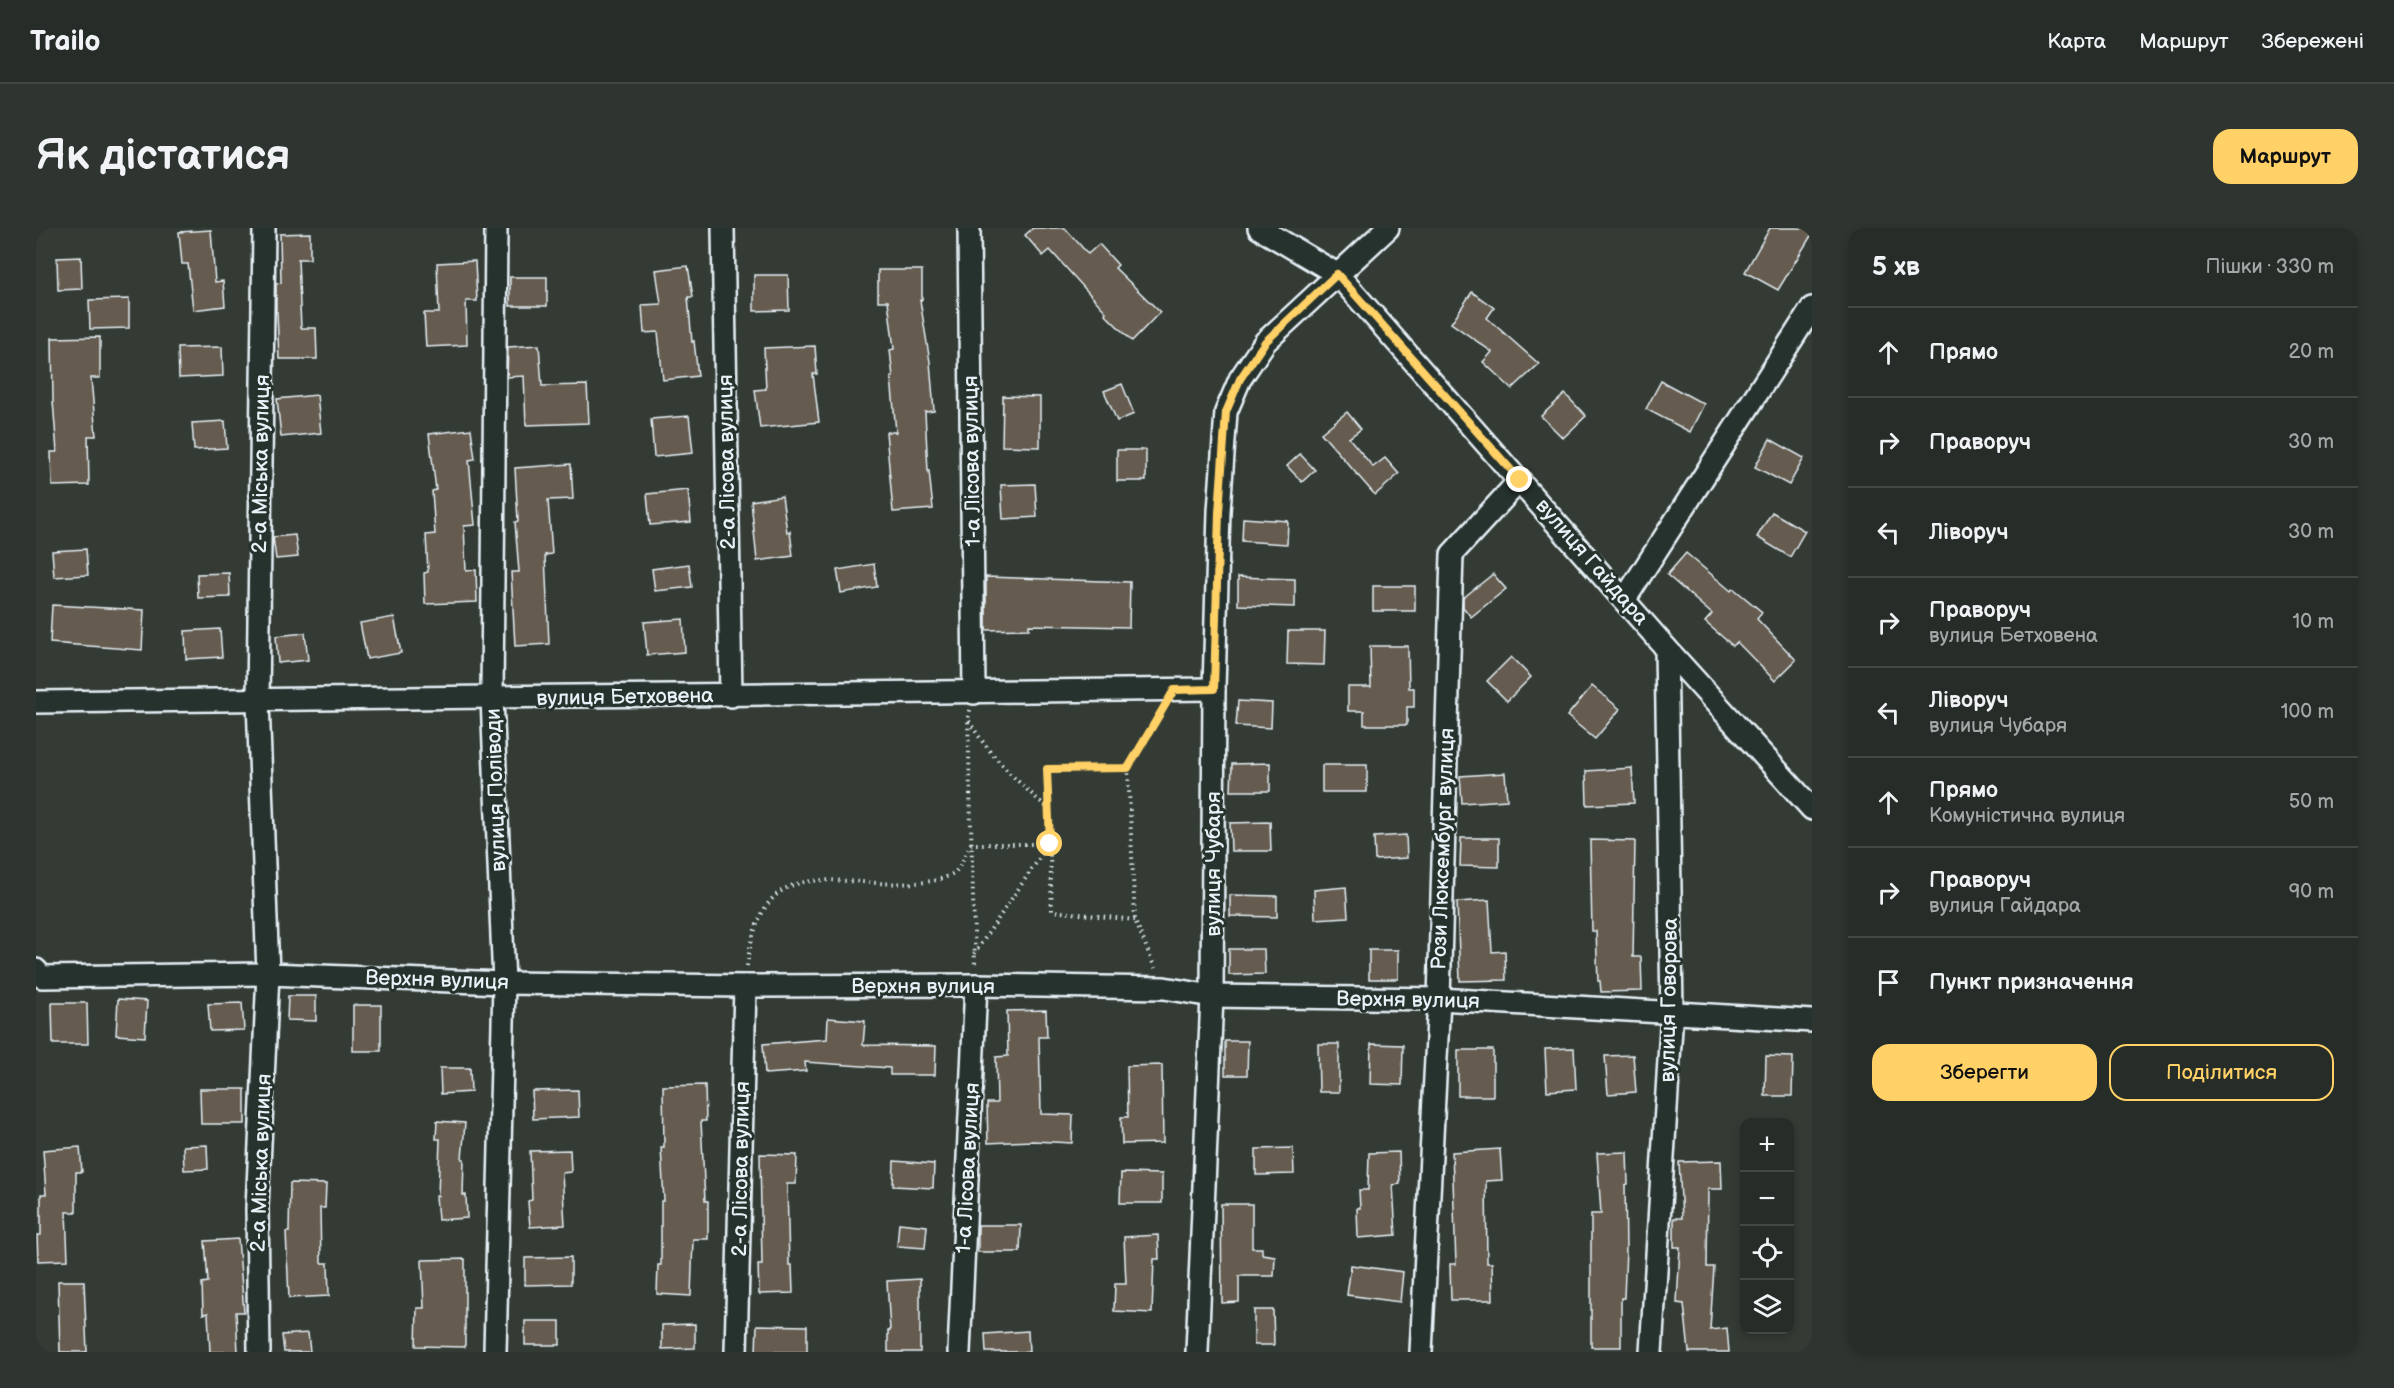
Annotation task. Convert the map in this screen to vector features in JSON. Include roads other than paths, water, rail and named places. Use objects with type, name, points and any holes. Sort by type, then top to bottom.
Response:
[{"type":"street","name":"2-а Міська вулиця","points":[[259,1352],[257,1208],[268,974],[258,701],[264,228]]},
{"type":"street","name":"вулиця Поліводи","points":[[495,1352],[504,982],[492,698],[496,228]]},
{"type":"street","name":"2-а Лісова вулиця","points":[[723,228],[731,696]]},
{"type":"street","name":"1-а Лісова вулиця","points":[[969,228],[974,693]]},
{"type":"street","name":"вулиця Гайдара","points":[[1259,228],[1337,274],[1666,648],[1812,809]]},
{"type":"street","name":"вулиця Чубаря","points":[[1197,1352],[1212,996],[1214,689],[1222,452],[1226,412],[1240,379],[1265,342],[1389,228]]},
{"type":"street","points":[[1625,599],[1812,308]]},
{"type":"street","name":"Рози Люксембург вулиця","points":[[1420,1352],[1439,999],[1452,554],[1520,480]]},
{"type":"street","name":"вулиця Говорова","points":[[1651,1352],[1672,1011],[1666,648]]},
{"type":"street","name":"вулиця Бетховена","points":[[36,702],[1214,689]]},
{"type":"street","name":"Верхня вулиця","points":[[36,970],[42,977],[268,974],[504,982],[745,986],[976,985],[1164,988],[1212,996],[1439,999],[1812,1021]]},
{"type":"street","name":"1-а Лісова вулиця","points":[[959,1352],[976,985]]},
{"type":"street","name":"2-а Лісова вулиця","points":[[736,1352],[745,986]]}]
